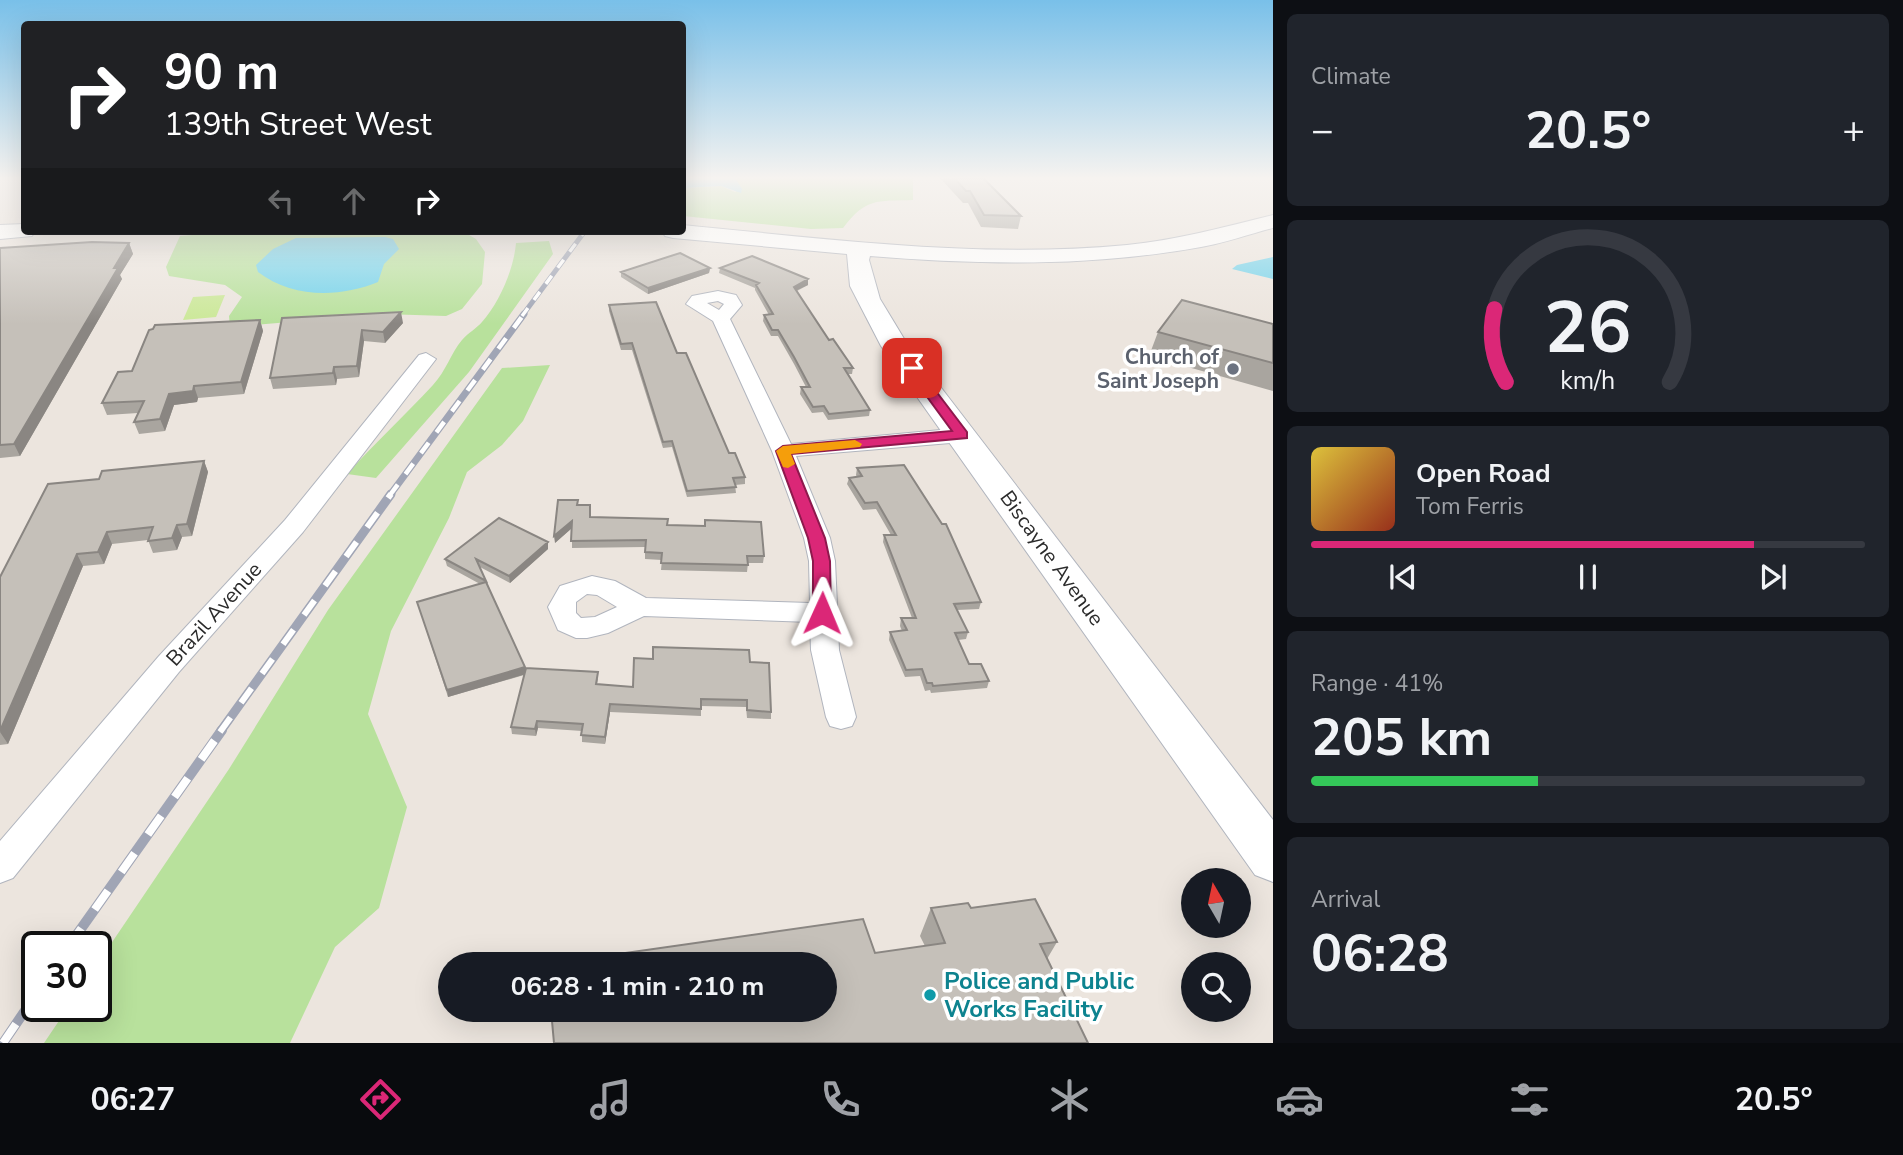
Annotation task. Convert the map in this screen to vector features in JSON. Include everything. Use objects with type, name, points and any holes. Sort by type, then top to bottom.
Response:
[{"type":"street","points":[[686,232],[994,255],[1105,253],[1198,241],[1252,227]]},
{"type":"street","points":[[0,232],[21,231]]},
{"type":"street","name":"Biscayne Avenue","points":[[859,247],[857,274],[874,313],[1273,859]]},
{"type":"street","points":[[720,318],[783,451],[817,538],[822,561],[825,650],[841,717]]},
{"type":"street","name":"Brazil Avenue","points":[[0,867],[169,664],[293,526],[426,359]]},
{"type":"street","points":[[783,451],[962,435]]},
{"type":"street","points":[[640,606],[822,613]]},
{"type":"green space","points":[[788,227],[844,227],[843,228]]},
{"type":"green space","points":[[469,235],[476,239],[485,252],[482,284],[462,309],[446,316],[384,314],[230,327],[229,316],[242,297],[225,285],[169,276],[166,267],[180,236]]},
{"type":"green space","points":[[549,241],[553,254],[469,372],[376,478],[347,474],[433,385],[462,340],[489,314],[505,284],[516,243]]},
{"type":"green space","points":[[225,295],[216,317],[183,320],[193,297]]},
{"type":"green space","points":[[550,365],[523,421],[502,445],[467,472],[449,518],[391,631],[368,714],[407,807],[379,908],[335,947],[290,1043],[44,1043],[58,1022],[112,1022],[112,942],[229,769],[328,610],[502,368]]},
{"type":"water","points":[[296,238],[393,239],[399,249],[384,264],[378,282],[348,291],[316,293],[286,287],[258,272],[256,265],[273,249]]},
{"type":"water","points":[[1273,257],[1273,279],[1232,269],[1237,265]]},
{"type":"building","points":[[92,242],[129,243],[114,268],[118,268],[14,444],[0,445],[0,248]]},
{"type":"building","points":[[680,253],[710,268],[648,288],[621,272]]},
{"type":"building","points":[[752,256],[808,279],[794,287],[829,340],[833,339],[853,368],[844,368],[870,410],[829,414],[824,406],[813,407],[801,387],[810,387],[778,330],[772,330],[764,315],[773,314],[756,285],[759,283],[720,268]]},
{"type":"building","points":[[1182,300],[1273,324],[1273,363],[1158,332]]},
{"type":"building","points":[[656,302],[677,353],[686,353],[729,453],[735,453],[745,477],[733,478],[736,487],[687,491],[672,441],[663,442],[632,343],[621,344],[609,305]]},
{"type":"building","points":[[401,312],[383,332],[362,330],[357,366],[334,367],[333,373],[270,378],[282,318]]},
{"type":"building","points":[[260,320],[241,382],[194,386],[193,391],[169,394],[160,419],[134,422],[144,401],[102,403],[118,372],[132,371],[149,330],[155,325]]},
{"type":"building","points":[[204,461],[187,524],[177,525],[172,538],[148,541],[153,527],[107,532],[98,552],[77,554],[0,731],[0,577],[48,484],[99,479],[102,471]]},
{"type":"building","points":[[904,465],[942,524],[946,524],[981,602],[954,604],[968,632],[955,633],[969,664],[981,664],[989,681],[933,686],[932,683],[927,683],[922,669],[906,670],[890,632],[907,630],[901,618],[916,618],[884,535],[896,535],[877,502],[865,503],[849,478],[862,476],[857,468]]},
{"type":"building","points":[[558,500],[578,500],[577,505],[590,505],[590,517],[668,519],[667,525],[705,526],[705,520],[761,522],[764,556],[747,556],[748,565],[661,563],[662,553],[645,552],[646,540],[571,541],[572,521],[554,536]]},
{"type":"building","points":[[499,518],[548,542],[509,576],[476,559],[486,581],[445,559]]},
{"type":"building","points":[[486,582],[525,667],[447,690],[417,602]]},
{"type":"building","points":[[653,647],[749,650],[750,662],[769,663],[771,712],[747,710],[747,700],[701,699],[701,709],[610,704],[605,737],[581,735],[583,724],[537,721],[535,729],[511,727],[526,668],[598,672],[596,684],[633,687],[634,658],[653,659]]},
{"type":"building","name":"Police and Public Works Facility","points":[[1035,899],[1057,942],[1040,944],[1088,1043],[554,1043],[552,1022],[837,1022],[837,952],[632,952],[863,919],[875,953],[945,943],[931,908],[968,903],[971,908]]},
{"type":"railway","points":[[522,316],[582,235]]},
{"type":"railway","points":[[390,495],[524,314]]},
{"type":"railway","points":[[220,732],[391,494]]},
{"type":"railway","points":[[79,931],[222,730]]},
{"type":"railway","points":[[3,1043],[21,1017]]},
{"type":"slow traffic","points":[[788,464],[783,451],[855,444]]},
{"type":"place","name":"Church of Saint Joseph","points":[[1233,369]]},
{"type":"place","name":"Police and Public Works Facility","points":[[930,995]]},
{"type":"route","points":[[822,613],[822,561],[817,538],[783,451],[962,435],[912,368]]}]
